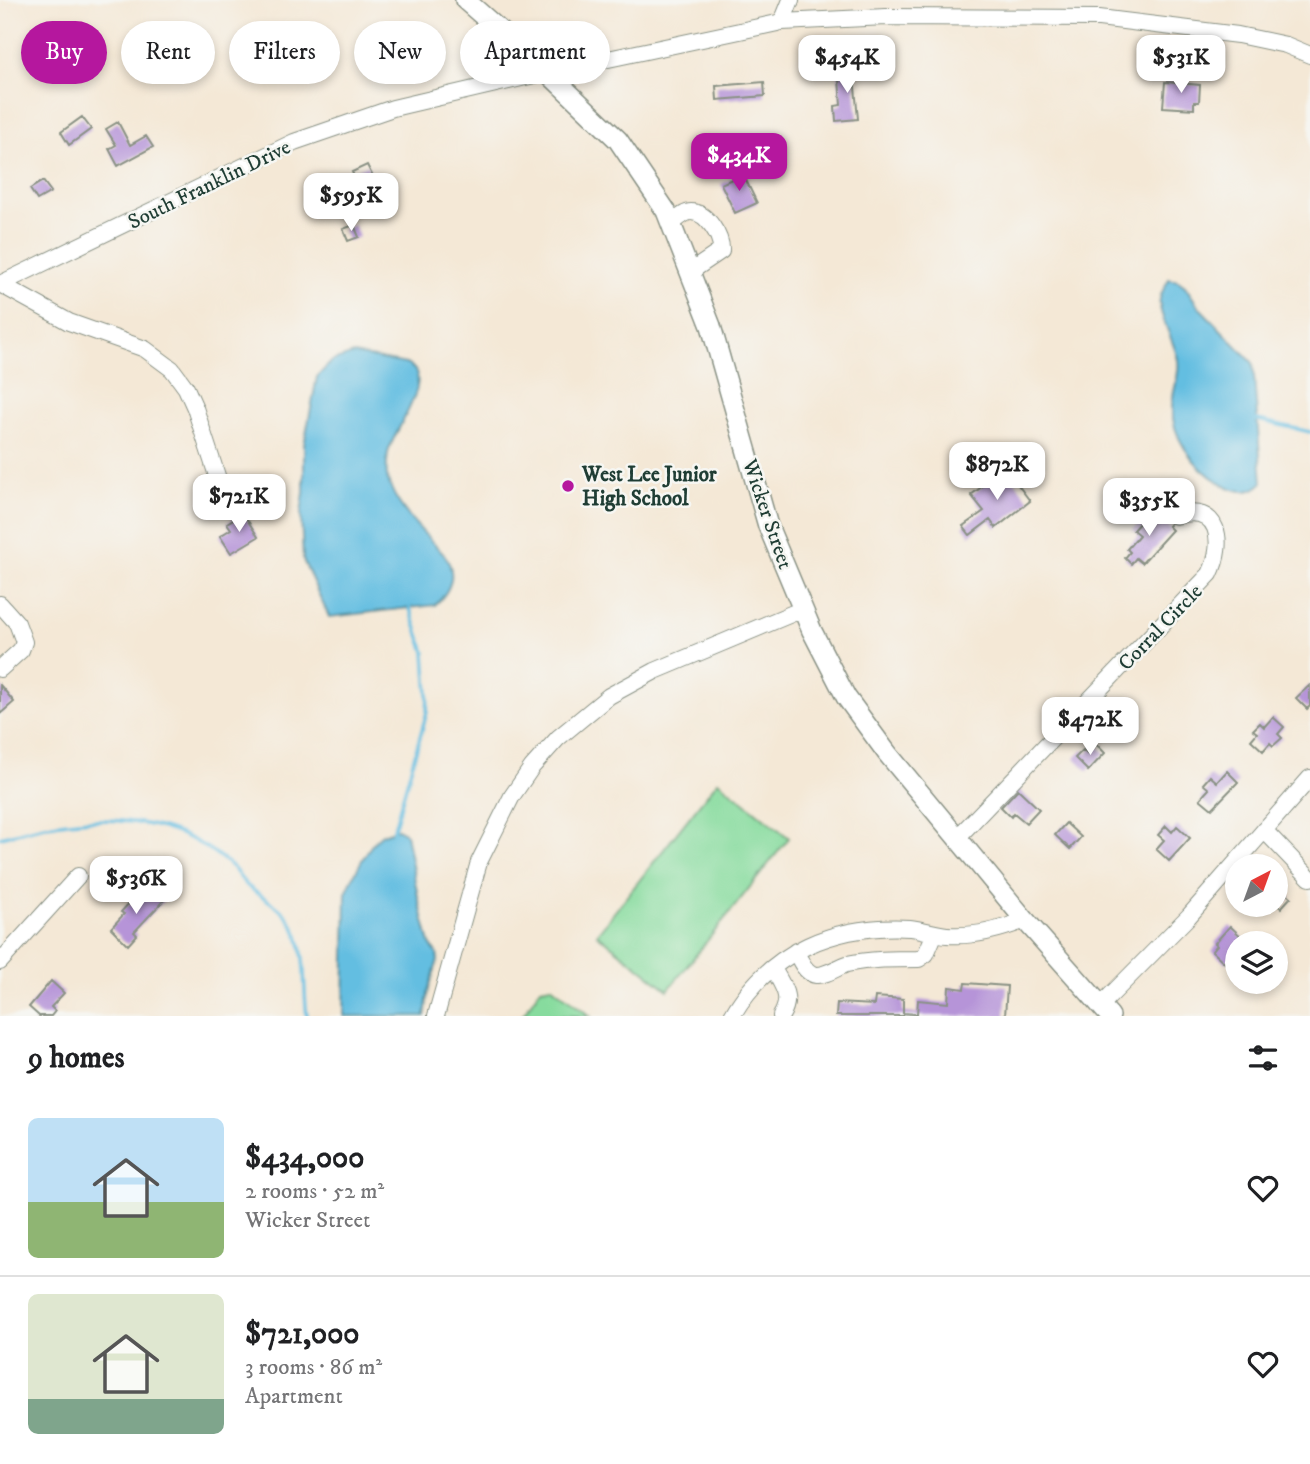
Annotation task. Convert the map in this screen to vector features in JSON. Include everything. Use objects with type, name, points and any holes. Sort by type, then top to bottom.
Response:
[{"type":"main road","name":"Wicker Street","points":[[465,0],[489,21]]},
{"type":"main road","name":"Wicker Street","points":[[560,84],[618,140],[666,211],[710,326],[768,526],[803,609],[846,697],[887,753],[957,838],[1105,1011]]},
{"type":"street","points":[[782,22],[791,0]]},
{"type":"street","name":"South Franklin Drive","points":[[610,59],[782,22],[886,17],[1099,18],[1238,35],[1286,45],[1310,54]]},
{"type":"street","name":"South Franklin Drive","points":[[0,284],[295,142],[393,108],[496,84]]},
{"type":"street","points":[[671,224],[687,212],[693,212],[709,223],[721,242],[721,251],[715,257],[690,272]]},
{"type":"street","points":[[0,284],[69,322],[145,349],[172,369],[186,388],[195,408],[220,485],[240,508]]},
{"type":"street","name":"Corral Circle","points":[[957,838],[1210,574],[1218,552],[1217,530],[1211,520],[1202,514],[1190,512],[1176,516]]},
{"type":"street","points":[[0,604],[17,622],[24,642],[21,650],[0,668]]},
{"type":"street","points":[[436,1016],[479,862],[512,796],[532,767],[558,738],[609,696],[656,671],[803,609]]},
{"type":"street","points":[[1105,1011],[1310,778]]},
{"type":"street","points":[[1264,830],[1310,878]]},
{"type":"street","points":[[0,962],[78,876]]},
{"type":"street","points":[[732,1016],[757,982],[796,950],[818,939],[885,928],[912,928],[947,935],[975,934],[1025,920]]},
{"type":"street","points":[[796,950],[800,961],[811,974],[818,976],[863,962],[919,959],[926,954],[936,933]]},
{"type":"street","points":[[773,968],[786,994],[788,1005],[781,1016]]},
{"type":"green space","points":[[718,781],[789,838],[668,990],[597,934]]},
{"type":"green space","points":[[551,986],[590,1016],[522,1016],[541,988]]},
{"type":"water","points":[[1169,279],[1185,286],[1199,307],[1253,363],[1262,483],[1253,489],[1234,489],[1213,478],[1193,459],[1178,436],[1172,410],[1178,360],[1160,305],[1161,294]]},
{"type":"water","points":[[354,354],[406,364],[415,370],[418,380],[416,391],[391,444],[386,467],[387,477],[392,491],[405,511],[446,557],[451,577],[448,589],[435,605],[329,617],[303,560],[301,513],[304,493],[304,445],[317,377],[332,361]]},
{"type":"water","points":[[397,829],[406,834],[418,897],[430,944],[438,960],[429,988],[425,1016],[344,1016],[346,893],[371,846],[381,835]]},
{"type":"building","points":[[853,66],[858,119],[836,121],[835,106],[841,105],[838,67]]},
{"type":"building","points":[[764,82],[765,96],[717,100],[716,86]]},
{"type":"building","points":[[1165,82],[1200,85],[1199,102],[1194,102],[1194,109],[1163,107]]},
{"type":"building","points":[[82,117],[91,129],[69,145],[61,132]]},
{"type":"building","points":[[118,122],[130,145],[146,136],[153,147],[118,166],[109,149],[116,145],[106,129]]},
{"type":"building","points":[[367,165],[373,177],[365,181],[369,189],[361,192],[352,172]]},
{"type":"building","points":[[743,174],[757,203],[735,213],[721,184]]},
{"type":"building","points":[[43,181],[51,192],[37,200],[30,189]]},
{"type":"building","points":[[386,195],[391,206],[377,213],[371,202]]},
{"type":"building","points":[[354,225],[359,237],[348,241],[343,229]]},
{"type":"building","points":[[1006,469],[1030,501],[996,528],[990,520],[970,535],[963,526],[984,511],[971,495]]},
{"type":"building","points":[[243,513],[258,537],[231,553],[220,536],[231,529],[227,523]]},
{"type":"building","points":[[1167,514],[1173,520],[1168,526],[1172,530],[1142,563],[1136,558],[1131,564],[1125,558],[1130,552],[1127,549],[1139,535],[1133,530],[1142,520],[1148,526],[1157,516],[1161,520]]},
{"type":"building","points":[[0,685],[14,702],[0,714]]},
{"type":"building","points":[[1310,685],[1310,706],[1307,709],[1296,698]]},
{"type":"building","points":[[1273,717],[1284,727],[1278,734],[1282,738],[1273,746],[1270,743],[1263,751],[1251,740],[1257,733],[1253,730],[1260,723],[1264,727]]},
{"type":"building","points":[[1096,744],[1105,753],[1088,771],[1075,758],[1083,750],[1087,754]]},
{"type":"building","points":[[1227,771],[1238,782],[1212,809],[1200,799],[1209,789],[1203,784],[1210,776],[1217,782]]},
{"type":"building","points":[[1018,789],[1039,809],[1026,823],[1014,813],[1011,817],[1001,807]]},
{"type":"building","points":[[1066,823],[1081,837],[1070,849],[1055,835]]},
{"type":"building","points":[[1166,826],[1172,832],[1177,826],[1190,838],[1169,861],[1156,849],[1164,840],[1158,835]]},
{"type":"building","points":[[156,890],[165,899],[134,932],[137,935],[128,945],[111,928],[124,914],[121,912],[130,902],[133,905],[143,895],[148,899]]},
{"type":"building","points":[[1225,932],[1225,963],[1212,951],[1217,945],[1215,943]]},
{"type":"building","points":[[51,981],[64,993],[51,1007],[55,1011],[51,1016],[39,1016],[29,1007]]},
{"type":"building","points":[[965,983],[1007,986],[1005,1016],[836,1016],[837,1003],[874,1005],[875,997],[903,999],[903,1013],[917,1014],[918,1000],[948,1003],[949,987],[964,989]]},
{"type":"waterway","points":[[1254,419],[1310,432]]},
{"type":"waterway","points":[[393,832],[427,712],[425,652],[409,606]]},
{"type":"waterway","points":[[0,837],[59,823],[115,820],[164,828],[198,843],[229,864],[248,886],[276,906],[292,923],[302,951],[307,1016]]},
{"type":"place","name":"West Lee Junior High School","points":[[568,486]]}]
